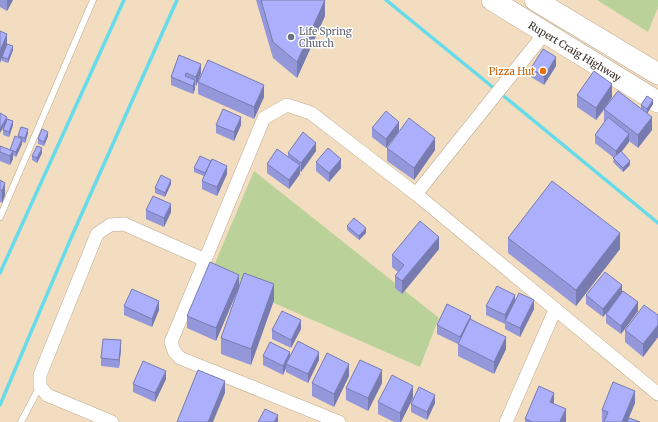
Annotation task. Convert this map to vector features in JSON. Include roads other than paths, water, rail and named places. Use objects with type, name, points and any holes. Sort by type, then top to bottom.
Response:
[{"type":"main road","name":"Rupert Craig Highway","points":[[492,0],[658,102]]},
{"type":"main road","points":[[535,0],[658,73]]},
{"type":"street","points":[[416,194],[545,33]]},
{"type":"street","points":[[340,422],[180,358],[174,351],[171,342],[264,118],[287,104],[311,113],[416,194],[658,394]]},
{"type":"street","points":[[112,422],[47,394],[40,386],[40,375],[97,234],[110,225],[124,224],[205,260]]},
{"type":"street","points":[[506,422],[555,310]]},
{"type":"lane","points":[[0,217],[93,0]]},
{"type":"lane","points":[[21,422],[40,386]]},
{"type":"waterway","points":[[0,273],[124,0]]},
{"type":"waterway","points":[[0,405],[71,238],[177,0]]},
{"type":"waterway","points":[[386,0],[495,89]]},
{"type":"waterway","points":[[500,93],[658,223]]},
{"type":"place","name":"Life Spring Church","points":[[291,37]]},
{"type":"place","name":"Pizza Hut","points":[[543,71]]}]
